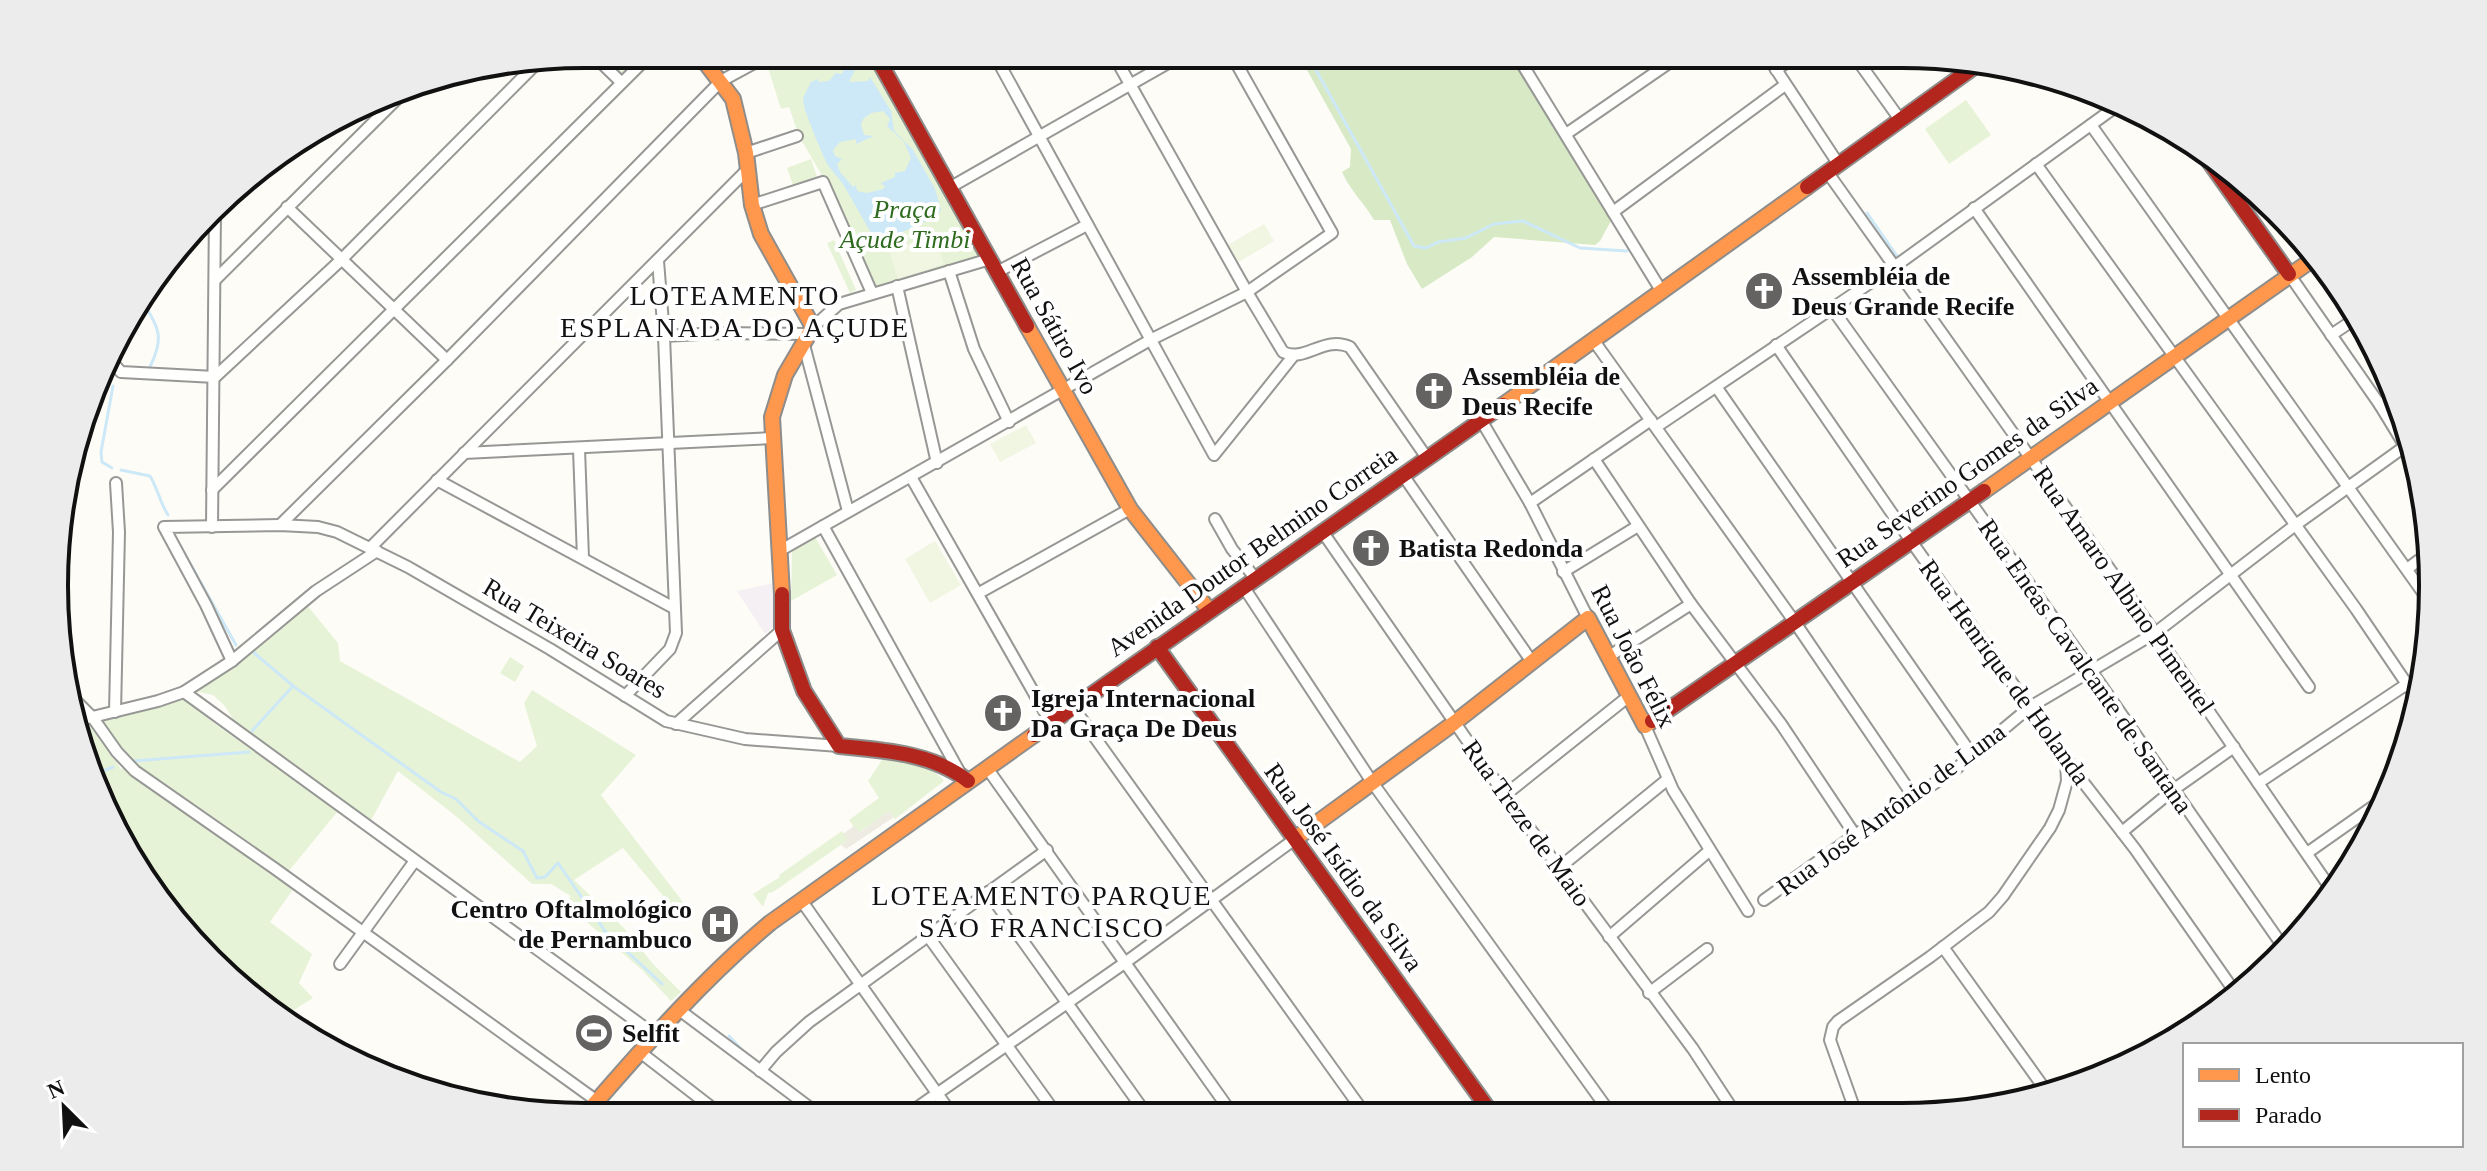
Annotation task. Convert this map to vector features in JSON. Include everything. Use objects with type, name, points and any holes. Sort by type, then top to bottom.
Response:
[{"type":"street","points":[[606,68],[621,82]]},
{"type":"street","points":[[212,490],[636,68]]},
{"type":"street","points":[[710,68],[738,114],[752,205],[761,234],[809,335],[848,511]]},
{"type":"street","points":[[280,525],[721,81],[745,68]]},
{"type":"street","name":"Rua Sátiro Ivo","points":[[883,68],[1130,509],[1209,610]]},
{"type":"street","points":[[1002,68],[1214,455],[1294,355],[1331,342],[1350,347],[1427,458]]},
{"type":"street","points":[[1121,68],[1283,352],[1294,355]]},
{"type":"street","points":[[949,188],[1161,68]]},
{"type":"street","points":[[781,550],[1152,339],[1247,292],[1332,233],[1239,68]]},
{"type":"street","points":[[1524,68],[1662,292]]},
{"type":"street","points":[[1566,134],[1662,68]]},
{"type":"street","name":"Rua Amaro Albino Pimentel","points":[[1777,68],[1834,169],[1895,266],[2155,633],[2326,881]]},
{"type":"street","points":[[1863,68],[1901,121]]},
{"type":"street","points":[[115,369],[215,377],[341,260],[529,71]]},
{"type":"street","name":"Avenida Doutor Belmino Correia","points":[[597,1101],[678,1009],[742,945],[964,777],[987,768],[1594,341],[1968,72]]},
{"type":"street","points":[[1613,212],[1785,85]]},
{"type":"street","points":[[215,280],[390,106]]},
{"type":"street","points":[[1530,503],[1594,459],[1717,388],[1895,266],[2110,111]]},
{"type":"street","points":[[2091,125],[2419,586]]},
{"type":"street","points":[[86,719],[184,692],[232,661],[316,591],[374,549],[437,480],[658,261],[747,161],[797,136]]},
{"type":"street","points":[[2036,164],[2409,687]]},
{"type":"street","points":[[2222,179],[2393,423]]},
{"type":"street","points":[[752,205],[823,182],[872,293]]},
{"type":"street","points":[[2239,203],[2246,199]]},
{"type":"street","points":[[287,207],[447,360]]},
{"type":"street","points":[[1974,208],[2309,687]]},
{"type":"street","points":[[839,746],[804,691],[782,630],[781,550],[772,417],[785,375],[809,335],[839,304],[949,271],[994,266],[1087,225]]},
{"type":"street","points":[[212,527],[214,226]]},
{"type":"street","points":[[625,696],[674,642],[676,633],[658,261]]},
{"type":"street","name":"Rua Severino Gomes da Silva","points":[[1645,726],[2306,263]]},
{"type":"street","points":[[949,271],[974,349],[1009,422]]},
{"type":"street","points":[[897,286],[937,463]]},
{"type":"street","name":"Rua Enéas Cavalcante de Santana","points":[[1831,307],[2092,672],[2278,940]]},
{"type":"street","points":[[2331,335],[2348,324]]},
{"type":"street","points":[[664,336],[718,333],[809,335]]},
{"type":"street","points":[[1594,341],[1794,621],[1913,796]]},
{"type":"street","name":"Rua Henrique de Holanda","points":[[1776,345],[1911,541],[2230,985]]},
{"type":"street","points":[[1717,388],[1972,755]]},
{"type":"street","points":[[2380,405],[2385,401]]},
{"type":"street","name":"Rua João Félix","points":[[1481,420],[1530,503],[1645,726],[1668,779],[1748,911]]},
{"type":"street","points":[[464,453],[772,438]]},
{"type":"street","points":[[579,449],[583,558]]},
{"type":"street","name":"Rua José Antônio de Luna","points":[[1764,900],[1855,835],[1952,772],[2030,707],[2155,633],[2294,526],[2400,450]]},
{"type":"street","points":[[1594,459],[1691,604],[1781,724],[1855,835]]},
{"type":"street","points":[[1403,475],[1532,662]]},
{"type":"street","points":[[911,477],[1051,723]]},
{"type":"street","points":[[437,480],[674,608]]},
{"type":"street","points":[[115,712],[119,532],[116,483]]},
{"type":"street","points":[[979,593],[1130,509]]},
{"type":"street","points":[[1215,519],[1249,582],[1372,782],[1603,1103]]},
{"type":"street","points":[[823,526],[964,777]]},
{"type":"street","points":[[1563,572],[1638,526]]},
{"type":"street","name":"Rua Teixeira Soares","points":[[232,661],[164,527],[318,527],[374,549],[550,649],[666,721],[745,739],[839,746],[920,759],[964,777]]},
{"type":"street","name":"Rua Treze de Maio","points":[[1322,531],[1505,795],[1693,1049],[1728,1103]]},
{"type":"street","points":[[2407,569],[2418,561]]},
{"type":"street","points":[[1608,657],[1691,604]]},
{"type":"street","points":[[923,1103],[1126,962],[1454,723],[1588,618]]},
{"type":"street","points":[[676,724],[782,630]]},
{"type":"street","name":"Rua José Isídio da Silva","points":[[1157,647],[1484,1103]]},
{"type":"street","points":[[2258,783],[2407,684]]},
{"type":"street","points":[[184,692],[655,1035]]},
{"type":"street","points":[[1505,795],[1629,696]]},
{"type":"street","points":[[1073,707],[1357,1103]]},
{"type":"street","points":[[83,708],[135,771],[597,1101]]},
{"type":"street","points":[[2122,832],[2173,790],[2234,747]]},
{"type":"street","points":[[1850,1103],[1830,1040],[1833,1027],[1989,912],[2003,896],[2050,828],[2066,793],[2066,758]]},
{"type":"street","points":[[987,768],[1225,1103]]},
{"type":"street","points":[[1560,867],[1668,779]]},
{"type":"street","points":[[2307,853],[2368,810]]},
{"type":"street","points":[[760,1071],[791,1036],[1047,850]]},
{"type":"street","points":[[1609,937],[1709,851]]},
{"type":"street","points":[[340,964],[414,862]]},
{"type":"street","points":[[988,892],[1139,1103]]},
{"type":"street","points":[[801,900],[943,1103]]},
{"type":"street","points":[[928,936],[1048,1103]]},
{"type":"street","points":[[1943,947],[2041,1083]]},
{"type":"street","points":[[1649,993],[1707,949]]},
{"type":"street","points":[[678,1009],[803,1103]]},
{"type":"street","points":[[640,1052],[706,1103]]},
{"type":"shaded area","points":[[773,583],[774,626],[765,634],[737,591]]},
{"type":"shaded area","points":[[889,811],[894,817],[846,849],[841,845],[848,840],[843,834],[854,826],[859,833]]},
{"type":"green space","points":[[606,68],[636,68],[621,82]]},
{"type":"green space","name":"Praça Açude Timbi","points":[[768,68],[878,68],[984,256],[876,288],[838,203],[799,136],[789,107],[781,109]]},
{"type":"green space","points":[[1306,68],[1518,68],[1612,219],[1595,245],[1494,237],[1472,257],[1422,289],[1407,264],[1390,220],[1374,220],[1345,179],[1342,172],[1350,167],[1351,149]]},
{"type":"green space","points":[[1966,100],[1991,135],[1949,164],[1925,129]]},
{"type":"green space","points":[[811,159],[818,180],[794,188],[787,168]]},
{"type":"green space","points":[[1264,224],[1274,241],[1237,263],[1226,246]]},
{"type":"green space","points":[[935,235],[944,264],[898,279],[889,250]]},
{"type":"green space","points":[[834,240],[856,290],[850,293],[827,243]]},
{"type":"green space","points":[[1026,425],[1036,443],[1000,462],[990,444]]},
{"type":"green space","points":[[815,537],[837,575],[791,601],[792,550]]},
{"type":"green space","points":[[935,541],[961,585],[930,603],[905,559]]},
{"type":"green space","points":[[306,604],[338,643],[340,661],[520,762],[537,746],[524,703],[532,690],[636,755],[601,795],[689,910],[680,916],[623,848],[574,880],[625,929],[681,992],[671,1001],[642,970],[566,904],[571,896],[551,884],[532,884],[457,817],[398,771],[370,822],[239,729],[225,706],[213,695],[194,691],[219,676]]},
{"type":"green space","points":[[510,657],[524,666],[515,682],[500,673]]},
{"type":"green space","points":[[184,698],[215,724],[338,811],[288,872],[136,766],[102,720]]},
{"type":"green space","points":[[92,724],[121,769],[125,767],[294,888],[270,922],[312,954],[299,983],[313,998],[292,1011],[244,975],[196,927],[137,844],[107,784],[88,725]]},
{"type":"green space","points":[[884,757],[925,767],[944,781],[895,819],[890,812],[858,833],[849,820],[879,798],[868,781]]},
{"type":"green space","points":[[842,831],[848,840],[768,893],[763,907],[753,894]]},
{"type":"water","points":[[836,73],[845,75],[850,82],[868,81],[870,77],[891,111],[894,131],[913,150],[935,189],[941,209],[938,216],[887,239],[874,238],[843,184],[827,164],[805,110],[803,98],[811,82],[818,79],[818,82],[829,81]],"holes":[[[883,111],[890,119],[887,126],[904,142],[911,158],[905,171],[895,173],[895,177],[881,183],[885,187],[883,189],[867,193],[857,191],[856,185],[853,187],[840,172],[837,164],[842,159],[835,156],[833,150],[840,142],[856,139],[856,144],[874,136],[864,135],[861,125],[871,113]]]},
{"type":"waterway","points":[[846,77],[850,68]]},
{"type":"waterway","points":[[1315,68],[1414,246],[1426,248],[1438,242],[1466,238],[1494,224],[1523,221],[1580,248],[1627,251]]},
{"type":"waterway","points":[[1867,213],[1897,256]]},
{"type":"waterway","points":[[148,310],[158,332],[158,346],[150,367]]},
{"type":"waterway","points":[[112,468],[102,462],[101,452],[113,386]]},
{"type":"waterway","points":[[121,470],[150,476],[168,515]]},
{"type":"waterway","points":[[183,551],[236,645]]},
{"type":"waterway","points":[[252,651],[293,686],[441,792],[456,799],[478,821],[523,851],[537,878],[545,877],[558,863],[605,931],[662,984]]},
{"type":"waterway","points":[[252,731],[293,686]]},
{"type":"waterway","points":[[133,761],[249,752]]},
{"type":"waterway","points":[[102,771],[113,767]]},
{"type":"waterway","points":[[729,1036],[746,1054]]},
{"type":"traffic: slow","points":[[710,68],[733,99],[746,153],[752,205],[761,234],[813,327],[785,375],[772,417],[782,594]]},
{"type":"traffic: slow","points":[[1503,405],[1807,187]]},
{"type":"traffic: slow","points":[[1984,491],[2307,264]]},
{"type":"traffic: slow","points":[[1027,326],[1130,509],[1209,610]]},
{"type":"traffic: slow","points":[[1295,839],[1454,723],[1588,618],[1645,726],[1652,721]]},
{"type":"traffic: slow","points":[[595,1103],[696,992],[770,923],[1034,735]]},
{"type":"traffic: jam","points":[[883,68],[1027,326]]},
{"type":"traffic: jam","points":[[1807,187],[1967,72]]},
{"type":"traffic: jam","points":[[2221,178],[2289,274]]},
{"type":"traffic: jam","points":[[1034,735],[1503,405]]},
{"type":"traffic: jam","points":[[1652,721],[1984,491]]},
{"type":"traffic: jam","points":[[782,594],[782,630],[804,691],[839,746],[889,751],[923,759],[939,764],[968,781]]},
{"type":"traffic: jam","points":[[1157,647],[1484,1103]]},
{"type":"place","name":"Assembléia de Deus Grande Recife","points":[[1764,291]]},
{"type":"place","name":"Assembléia de Deus Recife","points":[[1434,391]]},
{"type":"place","name":"Batista Redonda","points":[[1371,548]]},
{"type":"place","name":"Igreja Internacional Da Graça De Deus","points":[[1003,713]]},
{"type":"place","name":"Centro Oftalmológico de Pernambuco","points":[[720,924]]},
{"type":"place","name":"Selfit","points":[[594,1033]]},
{"type":"district","name":"LOTEAMENTO ESPLANADA DO AÇUDE","points":[[735,311]]},
{"type":"district","name":"LOTEAMENTO PARQUE SÃO FRANCISCO","points":[[1042,911]]}]
